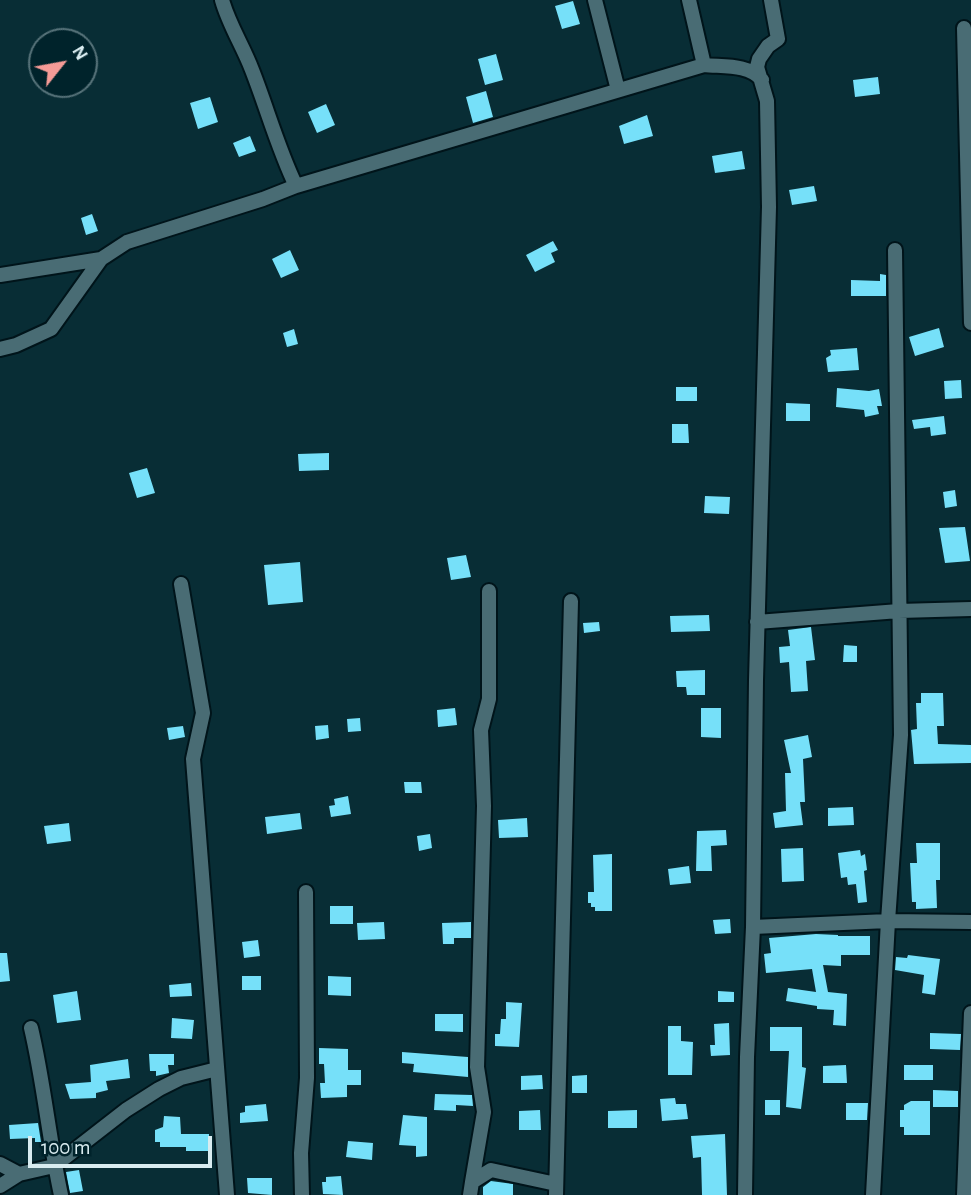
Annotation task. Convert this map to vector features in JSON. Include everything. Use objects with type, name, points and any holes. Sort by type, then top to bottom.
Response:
[{"type":"street","points":[[222,0],[296,186]]},
{"type":"street","points":[[595,0],[618,90]]},
{"type":"street","points":[[689,0],[704,65]]},
{"type":"street","points":[[745,1195],[769,207],[769,127],[763,81],[757,66],[768,46],[778,39],[771,0]]},
{"type":"street","points":[[964,28],[971,323]]},
{"type":"street","points":[[0,349],[16,345],[51,328],[101,259],[127,242],[296,186],[704,65],[747,69],[756,73],[763,81]]},
{"type":"street","points":[[873,1195],[901,735],[895,250]]},
{"type":"street","points":[[0,275],[101,259]]},
{"type":"street","points":[[181,584],[203,713],[194,759],[227,1195]]},
{"type":"street","points":[[471,1189],[484,1112],[477,1067],[484,806],[481,730],[489,699],[489,591]]},
{"type":"street","points":[[471,1189],[491,1170],[556,1190],[571,601]]},
{"type":"street","points":[[757,622],[900,611],[971,609]]},
{"type":"street","points":[[302,1195],[301,1153],[307,1078],[306,892]]},
{"type":"street","points":[[753,927],[888,921],[971,922]]},
{"type":"street","points":[[964,1195],[971,1013]]},
{"type":"street","points":[[31,1028],[41,1068],[54,1166],[61,1195]]},
{"type":"street","points":[[0,1185],[19,1174],[54,1166],[116,1117],[159,1089],[181,1078],[217,1069]]},
{"type":"street","points":[[0,1164],[19,1174]]},
{"type":"building","points":[[573,1],[580,24],[562,29],[555,6]]},
{"type":"building","points":[[496,54],[503,80],[485,85],[478,59]]},
{"type":"building","points":[[878,77],[880,94],[855,97],[853,80]]},
{"type":"building","points":[[486,91],[493,117],[473,123],[466,97]]},
{"type":"building","points":[[210,97],[218,122],[198,129],[190,103]]},
{"type":"building","points":[[326,104],[335,125],[317,133],[308,112]]},
{"type":"building","points":[[647,115],[653,136],[624,144],[619,126]]},
{"type":"building","points":[[250,136],[256,151],[239,157],[233,143]]},
{"type":"building","points":[[742,151],[745,169],[715,173],[712,156]]},
{"type":"building","points":[[814,186],[817,201],[792,205],[789,190]]},
{"type":"building","points":[[92,214],[98,231],[86,235],[81,218]]},
{"type":"building","points":[[553,241],[558,250],[551,253],[555,262],[535,272],[526,255]]},
{"type":"building","points":[[290,250],[299,270],[281,278],[272,259]]},
{"type":"building","points":[[880,274],[886,275],[886,296],[851,296],[851,280],[880,281]]},
{"type":"building","points":[[939,328],[944,347],[915,356],[909,337]]},
{"type":"building","points":[[294,329],[298,344],[287,347],[283,333]]},
{"type":"building","points":[[857,348],[859,370],[828,372],[826,358],[831,355],[830,350]]},
{"type":"building","points":[[961,380],[962,398],[945,399],[944,381]]},
{"type":"building","points":[[676,387],[697,387],[697,401],[676,401]]},
{"type":"building","points":[[837,388],[869,391],[879,389],[882,406],[877,406],[879,414],[865,417],[864,410],[836,407]]},
{"type":"building","points":[[786,403],[810,404],[810,421],[786,421]]},
{"type":"building","points":[[944,416],[946,434],[931,436],[930,427],[914,429],[912,420]]},
{"type":"building","points":[[672,424],[688,424],[689,443],[672,443]]},
{"type":"building","points":[[329,453],[329,470],[299,471],[298,454]]},
{"type":"building","points":[[147,468],[155,493],[137,498],[129,473]]},
{"type":"building","points":[[955,490],[957,506],[945,508],[943,492]]},
{"type":"building","points":[[705,496],[730,497],[729,514],[704,513]]},
{"type":"building","points":[[965,527],[970,561],[945,563],[939,528]]},
{"type":"building","points":[[466,555],[471,577],[451,580],[447,558]]},
{"type":"building","points":[[300,562],[303,602],[268,605],[264,565]]},
{"type":"building","points":[[709,615],[710,631],[671,632],[670,616]]},
{"type":"building","points":[[599,622],[600,631],[584,633],[583,623]]},
{"type":"building","points":[[811,627],[815,660],[806,661],[808,691],[791,692],[789,662],[780,663],[779,647],[790,646],[788,630]]},
{"type":"building","points":[[844,645],[857,646],[857,662],[843,662]]},
{"type":"building","points":[[705,670],[705,695],[687,695],[686,687],[677,687],[676,671]]},
{"type":"building","points":[[921,693],[943,693],[944,726],[937,726],[938,744],[971,745],[971,763],[914,764],[911,730],[917,729],[916,703],[921,703]]},
{"type":"building","points":[[455,708],[457,725],[438,727],[437,710]]},
{"type":"building","points":[[701,708],[721,708],[721,738],[701,737]]},
{"type":"building","points":[[360,718],[361,731],[348,732],[347,719]]},
{"type":"building","points":[[328,725],[329,738],[316,740],[315,726]]},
{"type":"building","points":[[183,726],[185,737],[169,740],[167,728]]},
{"type":"building","points":[[808,735],[812,757],[803,759],[805,802],[800,802],[803,825],[775,828],[773,813],[786,811],[785,773],[791,773],[784,740]]},
{"type":"building","points":[[404,782],[421,782],[422,793],[405,793]]},
{"type":"building","points":[[348,796],[351,814],[331,817],[329,806],[335,805],[334,799]]},
{"type":"building","points":[[853,807],[854,825],[828,826],[828,808]]},
{"type":"building","points":[[300,813],[302,829],[267,834],[265,817]]},
{"type":"building","points":[[527,818],[528,837],[499,838],[498,820]]},
{"type":"building","points":[[69,823],[71,841],[47,844],[44,826]]},
{"type":"building","points":[[726,830],[727,845],[711,846],[712,871],[696,871],[697,831]]},
{"type":"building","points":[[430,834],[432,848],[419,851],[417,836]]},
{"type":"building","points":[[916,843],[940,843],[940,880],[936,880],[937,908],[916,909],[916,902],[912,902],[910,863],[917,863]]},
{"type":"building","points":[[803,848],[804,881],[782,882],[781,849]]},
{"type":"building","points":[[860,850],[861,856],[865,854],[867,902],[858,903],[856,884],[848,885],[847,877],[841,878],[838,853]]},
{"type":"building","points":[[612,854],[612,911],[595,911],[595,907],[588,903],[588,892],[594,892],[593,855]]},
{"type":"building","points":[[689,866],[691,883],[670,885],[668,869]]},
{"type":"building","points":[[330,906],[353,906],[353,924],[330,924]]},
{"type":"building","points":[[730,919],[731,933],[715,934],[713,920]]},
{"type":"building","points":[[384,922],[385,939],[358,940],[357,923]]},
{"type":"building","points":[[471,922],[471,938],[454,938],[454,944],[443,944],[442,923]]},
{"type":"building","points":[[816,934],[870,936],[870,955],[841,955],[841,966],[823,965],[828,992],[847,994],[846,1026],[833,1025],[834,1010],[817,1009],[817,1006],[786,1001],[788,988],[816,992],[812,969],[766,973],[764,954],[771,953],[769,938]]},
{"type":"building","points":[[258,940],[260,956],[244,958],[242,942]]},
{"type":"building","points":[[0,953],[7,953],[10,981],[0,982]]},
{"type":"building","points":[[908,955],[940,959],[935,995],[922,993],[924,975],[895,970],[896,957],[907,958]]},
{"type":"building","points":[[242,976],[261,976],[261,990],[242,990]]},
{"type":"building","points":[[328,976],[351,977],[351,996],[328,995]]},
{"type":"building","points":[[191,983],[192,996],[170,997],[169,985]]},
{"type":"building","points":[[77,991],[81,1020],[57,1023],[53,995]]},
{"type":"building","points":[[718,991],[734,992],[734,1002],[718,1002]]},
{"type":"building","points":[[506,1002],[522,1003],[519,1047],[495,1046],[495,1034],[500,1034],[501,1019],[506,1019]]},
{"type":"building","points":[[435,1014],[463,1014],[463,1032],[435,1031]]},
{"type":"building","points":[[172,1018],[194,1020],[192,1039],[171,1038]]},
{"type":"building","points":[[729,1023],[730,1055],[711,1056],[710,1045],[715,1045],[714,1024]]},
{"type":"building","points":[[668,1026],[681,1026],[681,1041],[693,1042],[692,1075],[668,1075]]},
{"type":"building","points":[[770,1027],[802,1027],[802,1067],[806,1068],[801,1109],[786,1107],[789,1051],[770,1051]]},
{"type":"building","points":[[930,1033],[961,1034],[960,1050],[930,1049]]},
{"type":"building","points":[[319,1048],[348,1049],[348,1070],[361,1070],[361,1085],[347,1085],[347,1097],[321,1098],[320,1083],[325,1083],[324,1064],[319,1064]]},
{"type":"building","points":[[402,1052],[468,1057],[468,1077],[413,1072],[414,1064],[402,1063]]},
{"type":"building","points":[[149,1054],[174,1054],[174,1065],[168,1065],[169,1073],[156,1076],[156,1071],[150,1071]]},
{"type":"building","points":[[128,1059],[130,1078],[106,1081],[108,1090],[96,1093],[96,1098],[70,1099],[65,1084],[91,1082],[90,1065]]},
{"type":"building","points":[[846,1065],[847,1083],[823,1083],[823,1066]]},
{"type":"building","points":[[904,1065],[933,1065],[933,1080],[904,1080]]},
{"type":"building","points":[[542,1075],[543,1089],[521,1090],[521,1076]]},
{"type":"building","points":[[587,1075],[587,1093],[572,1093],[572,1076]]},
{"type":"building","points":[[933,1090],[958,1091],[958,1107],[933,1107]]},
{"type":"building","points":[[435,1094],[472,1095],[473,1106],[456,1105],[456,1111],[434,1110]]},
{"type":"building","points":[[675,1098],[676,1104],[686,1104],[688,1119],[662,1121],[660,1099]]},
{"type":"building","points":[[765,1100],[780,1100],[780,1115],[765,1115]]},
{"type":"building","points":[[911,1101],[930,1101],[930,1135],[904,1135],[904,1127],[900,1127],[900,1110],[904,1110],[904,1105]]},
{"type":"building","points":[[846,1103],[868,1103],[867,1120],[846,1120]]},
{"type":"building","points":[[266,1104],[268,1121],[240,1123],[240,1113],[245,1112],[245,1106]]},
{"type":"building","points":[[540,1110],[541,1130],[519,1130],[519,1111]]},
{"type":"building","points":[[637,1110],[637,1128],[608,1128],[608,1111]]},
{"type":"building","points":[[403,1115],[427,1117],[427,1156],[416,1157],[416,1146],[399,1145]]},
{"type":"building","points":[[164,1116],[180,1117],[181,1134],[209,1134],[209,1151],[186,1151],[186,1147],[160,1147],[160,1142],[155,1142],[155,1130],[163,1127]]},
{"type":"building","points":[[38,1123],[41,1142],[35,1142],[35,1138],[10,1139],[9,1125]]},
{"type":"building","points":[[725,1134],[727,1195],[702,1195],[701,1157],[693,1158],[691,1136]]},
{"type":"building","points":[[348,1141],[373,1143],[372,1160],[346,1157]]},
{"type":"building","points":[[79,1170],[83,1191],[70,1193],[66,1172]]},
{"type":"building","points":[[341,1176],[343,1195],[323,1194],[322,1182],[326,1182],[326,1177]]},
{"type":"building","points":[[247,1178],[272,1178],[272,1195],[248,1193]]},
{"type":"building","points":[[491,1181],[513,1184],[513,1195],[483,1195],[483,1187]]}]
